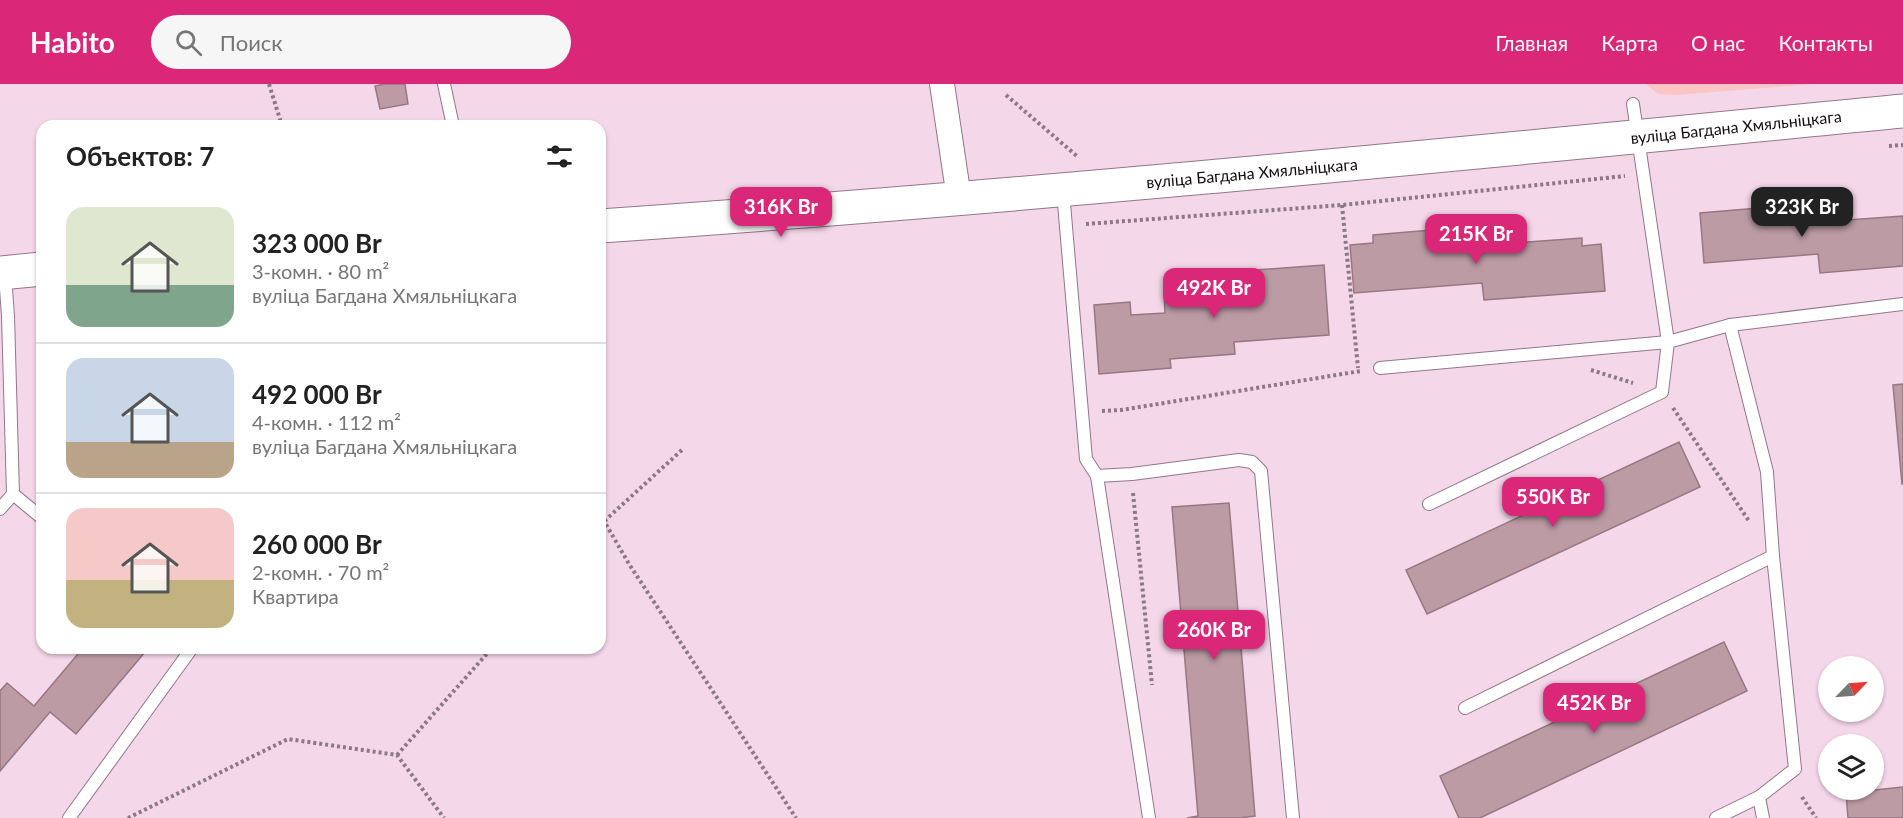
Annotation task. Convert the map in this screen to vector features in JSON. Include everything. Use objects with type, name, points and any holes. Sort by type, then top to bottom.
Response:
[{"type":"street","points":[[942,84],[959,198]]},
{"type":"street","name":"вуліца Багдана Хмяльніцкага","points":[[606,226],[1323,168],[1903,111]]},
{"type":"street","points":[[2,273],[36,270]]},
{"type":"lane","points":[[444,84],[452,120]]},
{"type":"lane","points":[[1429,504],[1662,392],[1668,342],[1633,104]]},
{"type":"lane","points":[[1063,189],[1086,459],[1097,476],[1149,818]]},
{"type":"lane","points":[[0,509],[13,494],[8,316],[2,273]]},
{"type":"lane","points":[[1380,368],[1668,342],[1731,325],[1903,304]]},
{"type":"lane","points":[[1716,818],[1758,797],[1795,769],[1773,556],[1767,472],[1731,325]]},
{"type":"lane","points":[[1097,476],[1132,474],[1239,460],[1252,462],[1261,471],[1293,818]]},
{"type":"lane","points":[[13,494],[36,513]]},
{"type":"lane","points":[[1465,708],[1773,556]]},
{"type":"lane","points":[[69,818],[188,654]]},
{"type":"lane","points":[[1758,797],[1763,818]]},
{"type":"path","points":[[269,84],[280,120]]},
{"type":"path","points":[[1006,95],[1078,158]]},
{"type":"path","points":[[1066,231],[1086,223],[1342,205],[1629,176]]},
{"type":"path","points":[[1342,205],[1358,372]]},
{"type":"path","points":[[1082,412],[1121,410],[1380,368]]},
{"type":"path","points":[[1582,368],[1662,392],[1773,556]]},
{"type":"path","points":[[606,519],[683,449]]},
{"type":"path","points":[[1132,474],[1152,686]]},
{"type":"path","points":[[606,529],[796,818]]},
{"type":"path","points":[[398,755],[487,654]]},
{"type":"path","points":[[128,818],[288,739],[398,755],[444,818]]},
{"type":"path","points":[[1802,797],[1816,818]]},
{"type":"shaded area","points":[[1646,84],[1813,84],[1675,95],[1658,94]]},
{"type":"building","points":[[405,84],[408,104],[380,109],[375,86]]},
{"type":"building","points":[[1818,203],[1820,222],[1903,216],[1903,266],[1820,273],[1818,254],[1704,263],[1700,213]]},
{"type":"building","points":[[1455,228],[1455,237],[1478,235],[1480,253],[1503,251],[1502,244],[1582,238],[1582,246],[1601,244],[1605,291],[1484,300],[1482,283],[1354,293],[1350,245],[1373,243],[1373,235]]},
{"type":"building","points":[[1324,265],[1329,335],[1234,342],[1235,354],[1170,359],[1171,368],[1099,374],[1094,305],[1130,302],[1131,315],[1165,313],[1164,290],[1230,285],[1229,272]]},
{"type":"building","points":[[1903,384],[1903,484],[1902,484],[1893,385]]},
{"type":"building","points":[[1679,442],[1700,487],[1427,614],[1406,570]]},
{"type":"building","points":[[1229,503],[1255,816],[1187,818],[1198,816],[1172,507]]},
{"type":"building","points":[[1724,642],[1747,691],[1480,818],[1459,818],[1440,776]]},
{"type":"building","points":[[78,654],[143,654],[76,734],[50,712],[0,771],[0,691],[7,683],[34,706]]},
{"type":"building","points":[[1903,787],[1903,818],[1848,818],[1847,800],[1884,800],[1884,789]]}]
